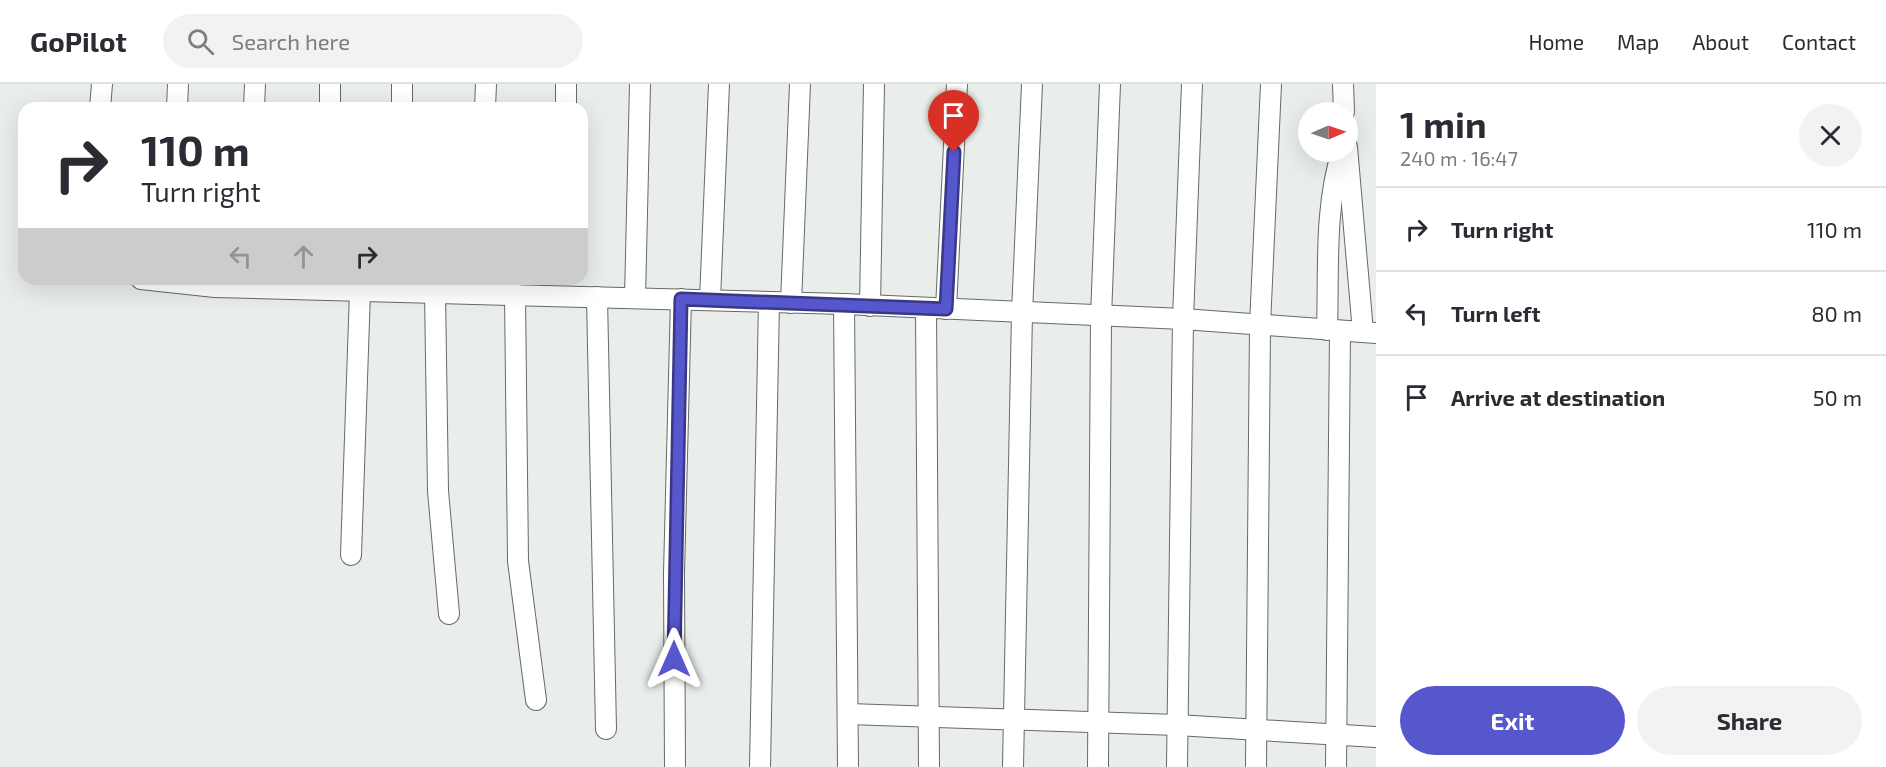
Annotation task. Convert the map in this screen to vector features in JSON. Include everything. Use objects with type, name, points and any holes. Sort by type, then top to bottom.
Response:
[{"type":"street","points":[[100,102],[102,84]]},
{"type":"street","points":[[177,102],[178,84]]},
{"type":"street","points":[[254,102],[255,84]]},
{"type":"street","points":[[330,84],[330,102]]},
{"type":"street","points":[[402,84],[402,102]]},
{"type":"street","points":[[485,102],[486,84]]},
{"type":"street","points":[[566,84],[566,102]]},
{"type":"street","points":[[635,298],[640,84]]},
{"type":"street","points":[[710,300],[719,84]]},
{"type":"street","points":[[791,303],[800,84]]},
{"type":"street","points":[[870,306],[874,84]]},
{"type":"street","points":[[946,309],[957,84]]},
{"type":"street","points":[[1013,767],[1022,313],[1032,84]]},
{"type":"street","points":[[1098,767],[1101,317],[1110,84]]},
{"type":"street","points":[[1177,767],[1183,319],[1192,84]]},
{"type":"street","points":[[1256,767],[1260,324],[1271,84]]},
{"type":"street","points":[[1343,84],[1344,102]]},
{"type":"street","points":[[1336,767],[1332,197],[1339,162]]},
{"type":"street","points":[[331,285],[360,291],[407,285],[435,292],[477,286],[515,294],[556,287],[597,297],[844,304],[1183,319],[1370,332],[1349,162]]},
{"type":"street","points":[[351,555],[360,291]]},
{"type":"street","points":[[435,292],[438,491],[449,614]]},
{"type":"street","points":[[515,294],[518,561],[536,700]]},
{"type":"street","points":[[597,297],[606,729]]},
{"type":"street","points":[[675,767],[674,573],[681,299]]},
{"type":"street","points":[[760,767],[769,302]]},
{"type":"street","points":[[844,304],[848,767]]},
{"type":"street","points":[[926,308],[931,715],[929,767]]},
{"type":"street","points":[[848,714],[1014,718],[1376,736]]},
{"type":"route","points":[[674,659],[681,299],[946,309],[954,152]]}]
